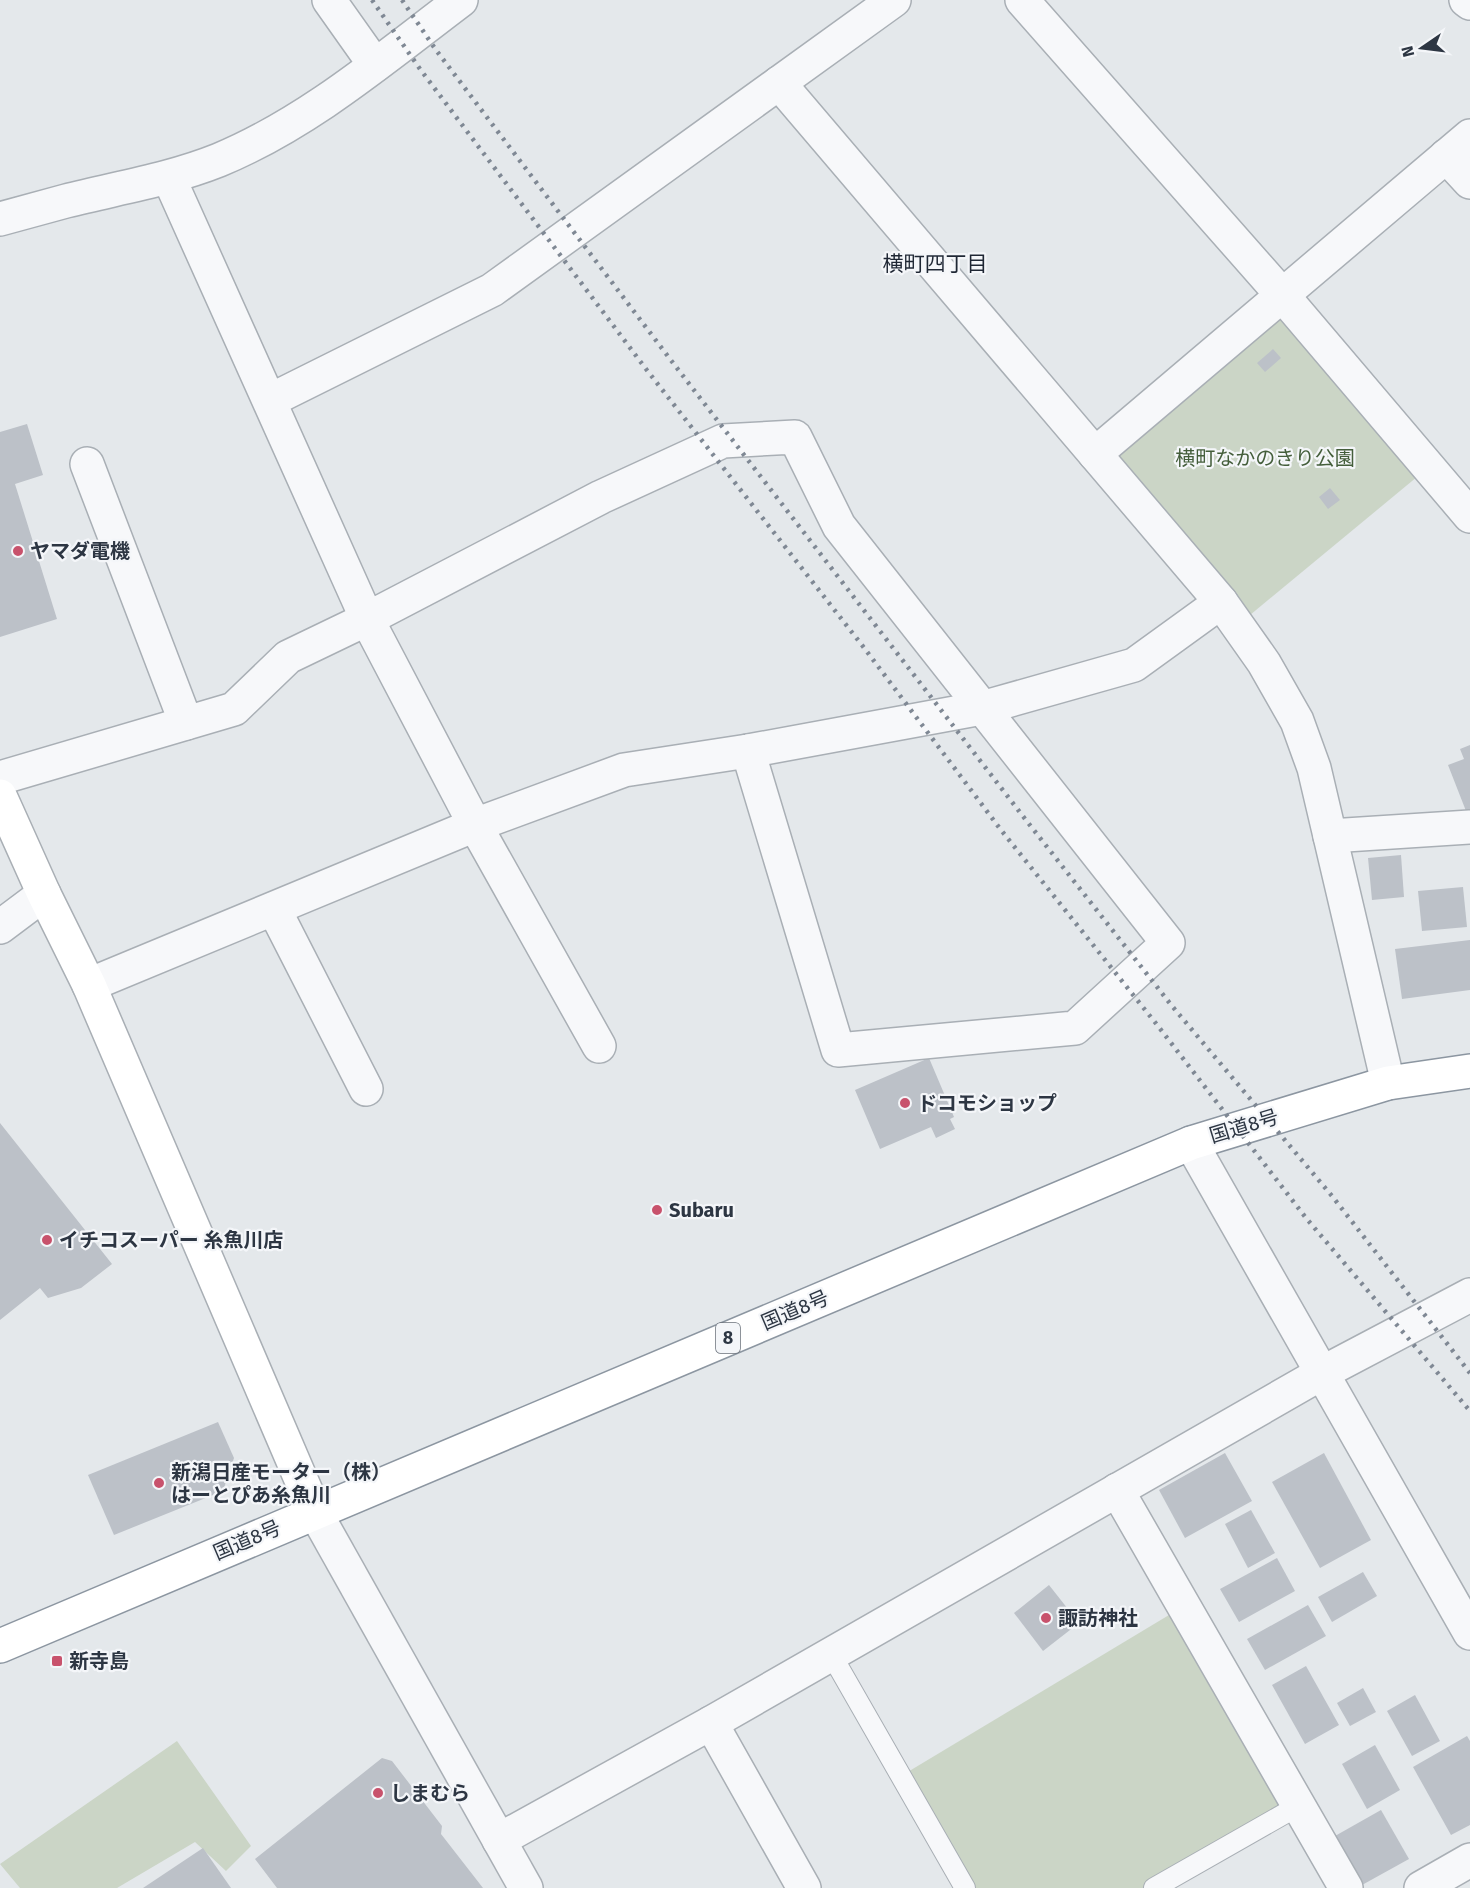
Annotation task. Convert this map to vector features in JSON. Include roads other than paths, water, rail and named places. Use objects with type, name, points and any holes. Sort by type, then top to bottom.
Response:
[{"type":"main road","points":[[0,796],[44,894],[89,985],[315,1512]]},
{"type":"main road","name":"国道8号","points":[[0,1646],[1191,1143],[1388,1083],[1470,1071]]},
{"type":"street","points":[[329,0],[375,65]]},
{"type":"street","points":[[0,219],[65,201],[170,178],[220,159],[294,122],[461,0]]},
{"type":"street","points":[[271,400],[492,290],[894,0]]},
{"type":"street","points":[[1022,0],[1283,296],[1470,516]]},
{"type":"street","points":[[1466,0],[1470,3]]},
{"type":"street","points":[[779,83],[1221,602],[1264,663],[1297,721],[1314,768],[1388,1083]]},
{"type":"street","points":[[1095,454],[1458,146],[1470,182]]},
{"type":"street","points":[[170,178],[367,619],[475,825],[599,1046]]},
{"type":"street","points":[[0,778],[234,709],[288,657],[367,619],[601,497],[723,441],[795,437],[839,526],[1168,943],[1075,1028],[838,1050],[748,751]]},
{"type":"street","points":[[87,464],[186,723]]},
{"type":"street","points":[[89,985],[475,825],[624,770],[748,751],[982,708],[1134,665],[1221,602]]},
{"type":"street","points":[[1330,836],[1470,827]]},
{"type":"street","points":[[0,927],[44,894]]},
{"type":"street","points":[[274,909],[366,1089]]},
{"type":"street","points":[[1191,1143],[1470,1633]]},
{"type":"street","points":[[499,1840],[711,1723],[1322,1373],[1470,1295]]},
{"type":"street","points":[[1117,1490],[1346,1888]]},
{"type":"street","points":[[315,1512],[526,1888]]},
{"type":"street","points":[[711,1723],[804,1888]]},
{"type":"street","points":[[1421,1888],[1470,1860]]},
{"type":"lane","points":[[831,1654],[965,1888]]},
{"type":"lane","points":[[1154,1888],[1298,1806]]},
{"type":"railway","points":[[372,0],[420,69],[646,369],[865,649],[1001,830],[1158,1026],[1306,1218],[1470,1411]]},
{"type":"railway","points":[[402,0],[436,50],[670,359],[1022,815],[1172,1006],[1332,1196],[1470,1373]]},
{"type":"place","name":"ヤマダ電機","points":[[18,551]]},
{"type":"place","name":"ドコモショップ","points":[[905,1103]]},
{"type":"place","name":"Subaru","points":[[657,1210]]},
{"type":"place","name":"イチコスーパー 糸魚川店","points":[[47,1240]]},
{"type":"place","name":"新潟日産モーター（株） はーとぴあ糸魚川","points":[[159,1483]]},
{"type":"place","name":"諏訪神社","points":[[1046,1618]]},
{"type":"place","name":"新寺島","points":[[57,1661]]},
{"type":"place","name":"しまむら","points":[[378,1793]]},
{"type":"district","name":"横町四丁目","points":[[935,264]]},
{"type":"park label","name":"横町なかのきり公園","points":[[1265,458]]}]
